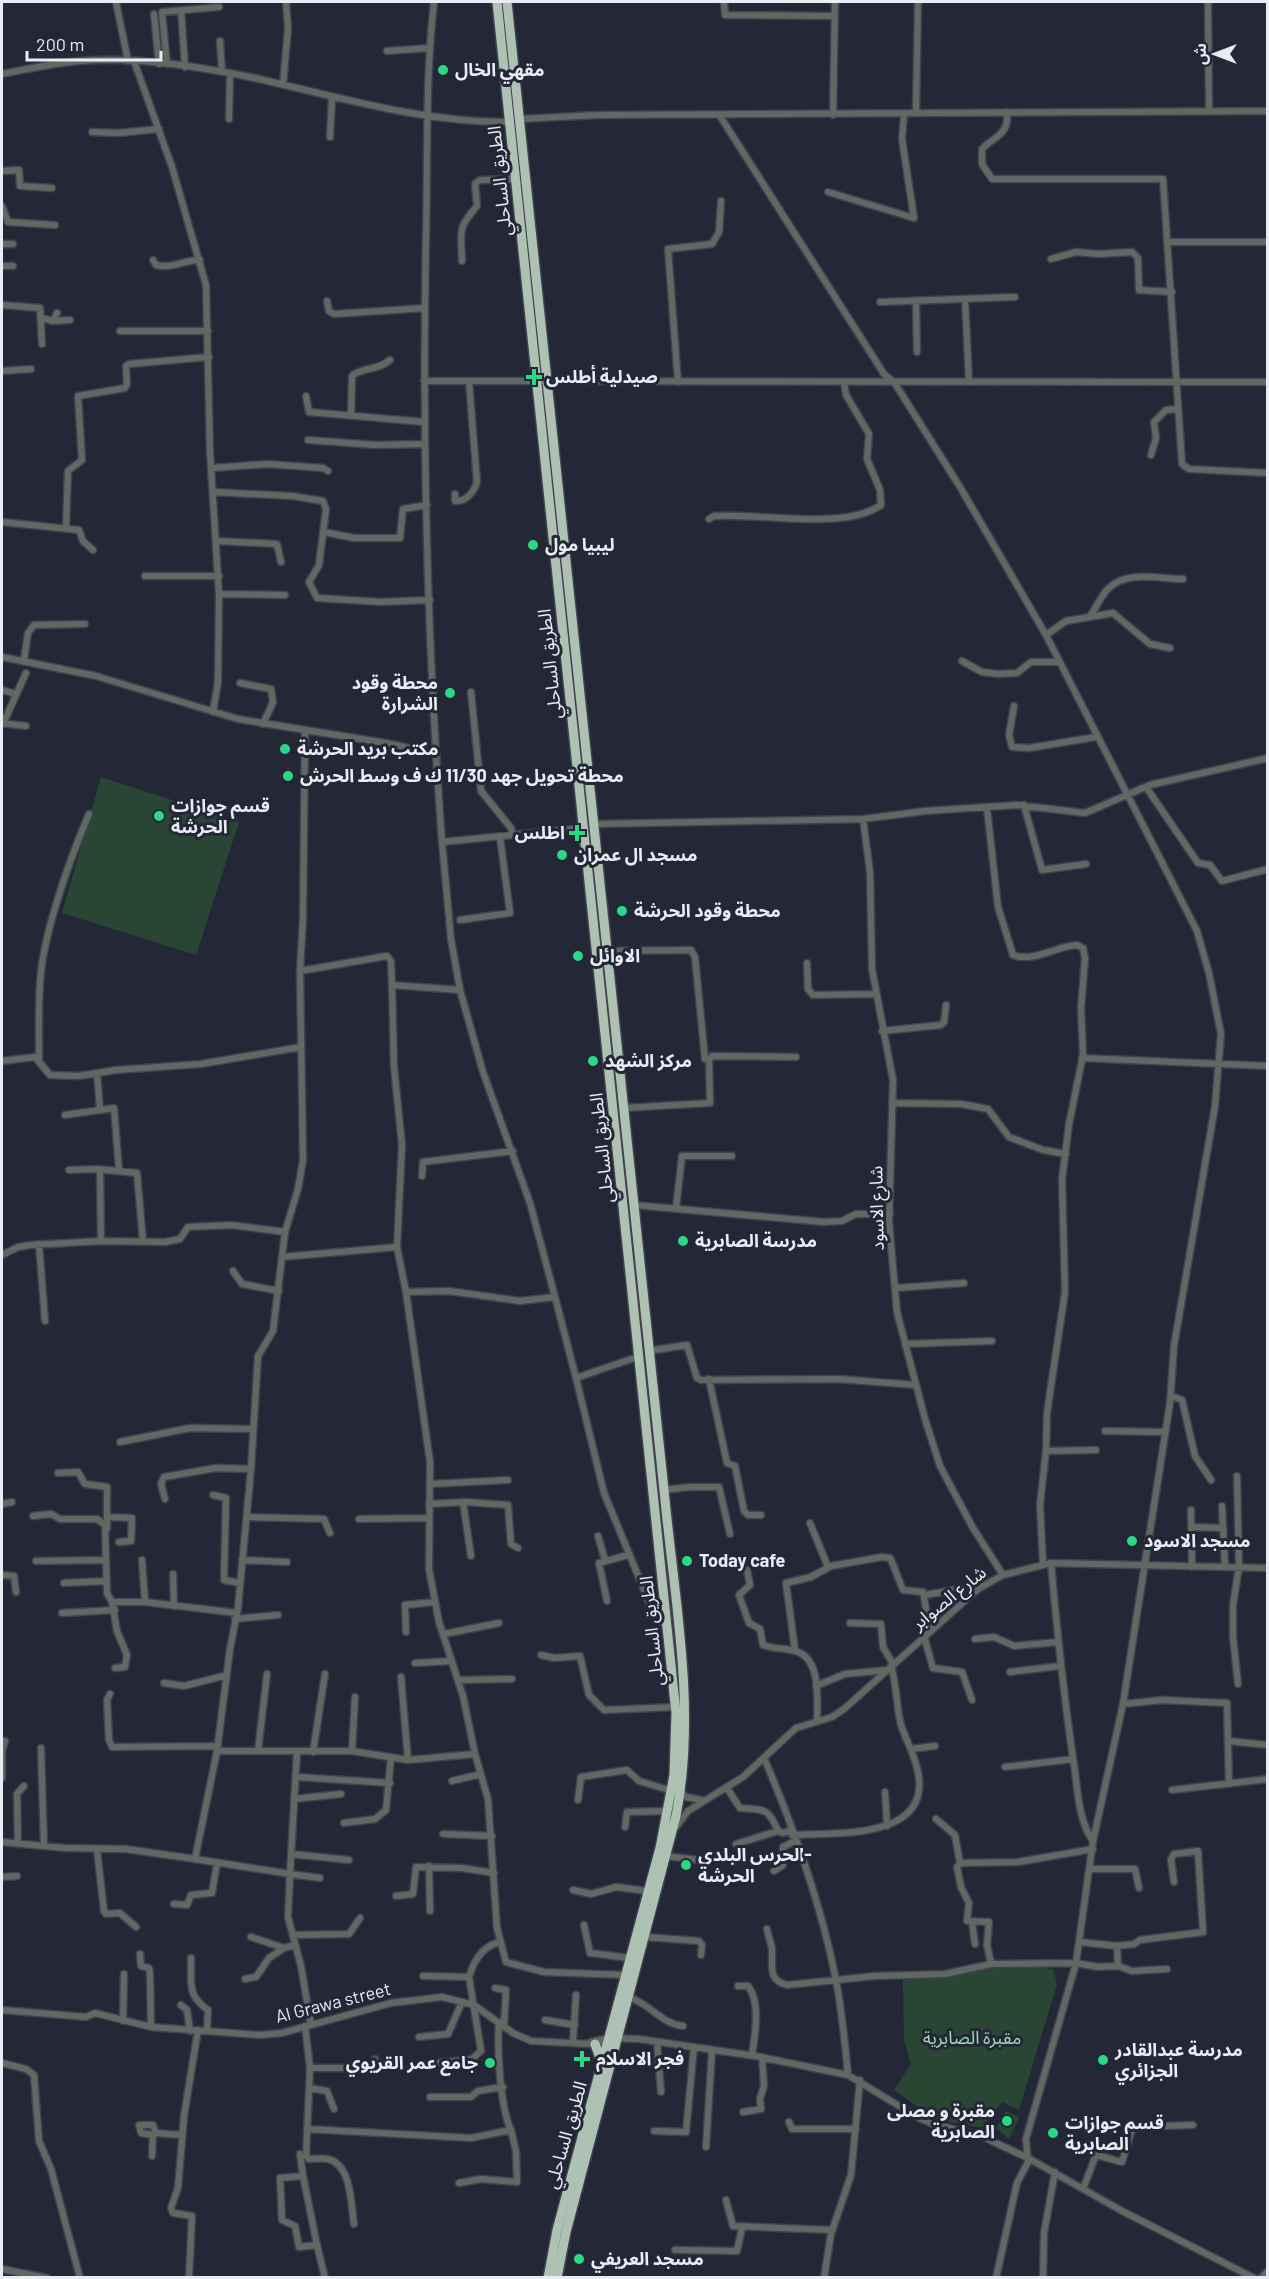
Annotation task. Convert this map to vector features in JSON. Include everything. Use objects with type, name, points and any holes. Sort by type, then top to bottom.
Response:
[{"type":"highway","name":"الطريق الساحلي","points":[[497,2],[515,120],[548,382],[608,951],[616,1080],[624,1108],[634,1205],[644,1353],[664,1490],[669,1629],[676,1707],[676,1791],[672,1834],[645,1937],[606,2042],[557,2277]]},
{"type":"highway","name":"الطريق الساحلي","points":[[507,2],[515,120],[516,179],[537,382],[584,828],[616,1080],[666,1562],[684,1698],[685,1762],[668,1810],[626,1975],[625,1995]]},
{"type":"highway","points":[[606,2042],[625,1995]]},
{"type":"highway","name":"الطريق الساحلي","points":[[548,2277],[578,2169],[603,2067],[606,2042]]},
{"type":"street","points":[[116,2],[131,61],[159,129],[206,285],[213,492],[219,576],[218,682],[213,712]]},
{"type":"street","points":[[283,85],[288,28],[286,2]]},
{"type":"street","points":[[434,2],[426,114],[424,444],[435,754],[451,939],[460,990],[483,1072],[530,1203],[604,1493],[654,1614],[669,1629]]},
{"type":"street","points":[[724,2],[725,15],[834,16]]},
{"type":"street","points":[[833,115],[835,2]]},
{"type":"street","points":[[916,113],[918,2]]},
{"type":"street","points":[[1208,2],[1209,111]]},
{"type":"street","points":[[163,64],[162,12],[219,7]]},
{"type":"street","points":[[181,10],[185,67]]},
{"type":"street","points":[[154,14],[163,64]]},
{"type":"street","points":[[220,41],[222,72]]},
{"type":"street","points":[[387,51],[430,48]]},
{"type":"street","points":[[2,74],[68,62],[131,61],[222,72],[333,98],[426,114],[515,120],[597,116],[1268,111]]},
{"type":"street","points":[[228,119],[230,74]]},
{"type":"street","points":[[330,137],[333,98]]},
{"type":"street","points":[[1007,112],[1006,128],[1002,135],[982,149],[982,164],[992,179],[1162,178],[1184,467],[1268,473]]},
{"type":"street","points":[[828,192],[914,218],[902,139],[904,114]]},
{"type":"street","points":[[720,116],[884,374],[894,382],[960,487],[1046,635],[1096,737],[1128,794],[1197,931],[1215,1003],[1221,1039],[1220,1064],[1174,1346],[1171,1396],[1123,1704],[1093,1841],[1080,1942],[1026,2139],[1029,2158],[1017,2183],[996,2277]]},
{"type":"street","points":[[92,132],[118,133],[159,129]]},
{"type":"street","points":[[2,171],[19,170],[20,186],[52,188]]},
{"type":"street","points":[[462,261],[461,229],[464,220],[477,206],[475,184],[480,180],[516,179]]},
{"type":"street","points":[[678,382],[668,249],[712,244],[719,232],[721,201]]},
{"type":"street","points":[[2,206],[8,222],[54,225]]},
{"type":"street","points":[[1168,242],[1268,242]]},
{"type":"street","points":[[2,244],[13,244]]},
{"type":"street","points":[[1051,259],[1076,252],[1098,254],[1132,252],[1138,258],[1139,290],[1172,292]]},
{"type":"street","points":[[153,261],[156,265],[169,267],[183,261],[200,260]]},
{"type":"street","points":[[2,266],[13,266]]},
{"type":"street","points":[[880,302],[1015,297]]},
{"type":"street","points":[[965,299],[969,382]]},
{"type":"street","points":[[327,301],[329,311],[334,314],[425,308]]},
{"type":"street","points":[[916,301],[917,351]]},
{"type":"street","points":[[2,305],[40,308],[42,344]]},
{"type":"street","points":[[53,321],[57,313]]},
{"type":"street","points":[[42,318],[53,321],[70,320]]},
{"type":"street","points":[[120,331],[208,331]]},
{"type":"street","points":[[66,528],[68,471],[82,460],[78,396],[124,388],[129,364],[209,357]]},
{"type":"street","points":[[351,415],[351,380],[354,373],[375,370],[390,360]]},
{"type":"street","points":[[2,371],[31,369]]},
{"type":"street","points":[[424,381],[1268,382]]},
{"type":"street","points":[[455,494],[455,501],[460,501],[475,490],[477,482],[469,381]]},
{"type":"street","points":[[709,519],[714,516],[757,515],[834,519],[862,514],[881,505],[880,490],[867,459],[869,434],[846,394],[844,382]]},
{"type":"street","points":[[306,396],[309,412],[424,422]]},
{"type":"street","points":[[1151,455],[1156,438],[1154,422],[1166,410],[1178,409]]},
{"type":"street","points":[[308,440],[376,445],[424,444]]},
{"type":"street","points":[[212,468],[275,464],[323,468],[328,471]]},
{"type":"street","points":[[213,492],[320,499],[325,505],[324,532],[319,565],[309,582],[317,598],[381,602],[430,600]]},
{"type":"street","points":[[324,532],[354,538],[400,538],[403,509],[427,505]]},
{"type":"street","points":[[2,522],[79,530],[83,541],[93,550]]},
{"type":"street","points":[[217,541],[277,544],[282,562]]},
{"type":"street","points":[[145,576],[219,576]]},
{"type":"street","points":[[1090,616],[1108,589],[1120,580],[1183,579]]},
{"type":"street","points":[[219,594],[285,595]]},
{"type":"street","points":[[1046,635],[1066,621],[1115,614],[1150,644],[1170,648]]},
{"type":"street","points":[[24,660],[28,633],[34,625],[85,624]]},
{"type":"street","points":[[2,657],[105,678],[213,712],[263,724],[386,743],[435,754]]},
{"type":"street","points":[[962,661],[982,672],[992,674],[1017,673],[1031,662],[1059,662]]},
{"type":"street","points":[[26,672],[2,724],[26,726]]},
{"type":"street","points":[[240,683],[271,688],[273,702],[263,724]]},
{"type":"street","points":[[2,690],[16,694]]},
{"type":"street","points":[[471,692],[473,735],[481,791],[511,828],[513,835]]},
{"type":"street","points":[[1014,705],[1009,735],[1012,747],[1029,747],[1096,737]]},
{"type":"street","points":[[195,1859],[218,1749],[236,1616],[247,1517],[258,1356],[273,1331],[285,1232],[298,1189],[303,1160],[300,971],[303,917],[305,731]]},
{"type":"street","points":[[594,824],[863,819],[925,811],[1024,805],[1085,813],[1146,787],[1268,758]]},
{"type":"street","points":[[1146,787],[1198,863],[1210,866],[1222,881],[1268,869]]},
{"type":"street","points":[[1024,805],[1042,870],[1086,864]]},
{"type":"street","points":[[987,808],[998,906],[1013,955],[1018,957],[1072,945],[1083,948],[1085,958],[1080,1008],[1082,1058],[1062,1179],[1065,1289],[1047,1413],[1046,1451],[1040,1505],[1043,1564]]},
{"type":"street","points":[[89,814],[76,847],[44,953],[41,973],[39,1059],[47,1073],[54,1076],[201,1064],[302,1047]]},
{"type":"street","name":"شارع الاسود","points":[[863,819],[870,872],[871,954],[882,1031],[891,1069],[890,1214],[897,1311],[930,1437],[946,1480],[1003,1575]]},
{"type":"street","points":[[442,842],[584,828]]},
{"type":"street","points":[[460,920],[510,913],[500,837]]},
{"type":"street","points":[[608,951],[691,950],[695,957],[705,1059]]},
{"type":"street","points":[[300,971],[387,956],[391,961],[394,1067],[402,1145],[397,1247],[406,1292],[428,1443],[430,1484],[428,1558],[435,1602],[458,1680],[488,1799],[498,1928],[506,1962],[530,1970],[626,1975]]},
{"type":"street","points":[[807,963],[808,989],[813,994],[876,994]]},
{"type":"street","points":[[392,985],[460,990]]},
{"type":"street","points":[[882,1031],[941,1025],[944,1022],[946,1005]]},
{"type":"street","points":[[624,1108],[710,1103],[709,1060],[712,1056],[796,1057]]},
{"type":"street","points":[[2,1061],[29,1057],[39,1059]]},
{"type":"street","points":[[1082,1058],[1268,1066]]},
{"type":"street","points":[[97,1073],[100,1110]]},
{"type":"street","points":[[892,1103],[961,1104],[988,1109],[1009,1137],[1037,1148],[1066,1154]]},
{"type":"street","points":[[65,1115],[115,1110],[119,1170]]},
{"type":"street","points":[[422,1176],[423,1162],[513,1151]]},
{"type":"street","points":[[676,1208],[682,1156],[732,1156]]},
{"type":"street","points":[[69,1170],[119,1170],[138,1174],[143,1242]]},
{"type":"street","points":[[100,1170],[101,1240]]},
{"type":"street","points":[[634,1205],[824,1222],[842,1221],[856,1214],[890,1214]]},
{"type":"street","points":[[2,1255],[18,1247],[39,1244],[101,1240],[143,1242],[180,1239],[188,1227],[231,1226],[285,1232]]},
{"type":"street","points":[[39,1244],[45,1321]]},
{"type":"street","points":[[282,1257],[397,1247]]},
{"type":"street","points":[[233,1271],[242,1284],[279,1291]]},
{"type":"street","points":[[896,1288],[964,1283]]},
{"type":"street","points":[[406,1292],[449,1292],[520,1301],[555,1297]]},
{"type":"street","points":[[905,1344],[992,1341]]},
{"type":"street","points":[[576,1378],[644,1353],[687,1345],[697,1378],[709,1380],[838,1379],[916,1385]]},
{"type":"street","points":[[709,1380],[727,1463],[735,1466],[744,1511],[748,1515],[761,1515]]},
{"type":"street","points":[[1171,1396],[1182,1400],[1195,1456],[1211,1480]]},
{"type":"street","points":[[120,1442],[190,1428],[254,1429]]},
{"type":"street","points":[[1105,1431],[1165,1432]]},
{"type":"street","points":[[1046,1451],[1096,1450]]},
{"type":"street","points":[[165,1499],[161,1484],[164,1477],[216,1468],[251,1469]]},
{"type":"street","points":[[58,1473],[78,1472],[85,1484],[107,1486],[107,1593],[115,1610],[117,1630],[127,1662],[124,1668],[115,1668]]},
{"type":"street","points":[[1237,1476],[1239,1567],[1233,1605],[1238,1684]]},
{"type":"street","points":[[430,1484],[508,1480]]},
{"type":"street","points":[[664,1490],[719,1487],[730,1534]]},
{"type":"street","points":[[213,1495],[226,1498],[225,1580],[240,1583]]},
{"type":"street","points":[[2,1504],[12,1502]]},
{"type":"street","points":[[429,1504],[463,1502],[508,1505],[511,1544],[519,1548]]},
{"type":"street","points":[[463,1502],[471,1556]]},
{"type":"street","points":[[1222,1506],[1225,1567]]},
{"type":"street","points":[[1191,1510],[1192,1567]]},
{"type":"street","points":[[33,1516],[52,1514],[62,1519],[97,1519],[107,1529]]},
{"type":"street","points":[[107,1517],[132,1518],[132,1541],[119,1542]]},
{"type":"street","points":[[247,1517],[324,1519],[330,1533]]},
{"type":"street","points":[[359,1519],[428,1518]]},
{"type":"street","points":[[810,1523],[828,1568]]},
{"type":"street","points":[[1191,1527],[1223,1528]]},
{"type":"street","points":[[598,1536],[605,1560]]},
{"type":"street","points":[[607,1601],[599,1565],[605,1560],[628,1555]]},
{"type":"street","points":[[795,1650],[786,1583],[811,1577],[828,1568],[887,1557],[892,1562],[901,1588],[921,1590],[925,1595],[930,1631]]},
{"type":"street","points":[[36,1561],[106,1560]]},
{"type":"street","points":[[142,1560],[145,1602]]},
{"type":"street","points":[[242,1560],[287,1562]]},
{"type":"street","points":[[1051,1563],[1060,1666],[1073,1759],[1084,1827],[1093,1841]]},
{"type":"street","name":"شارع الصوابر","points":[[672,1834],[684,1816],[701,1801],[727,1788],[796,1728],[832,1717],[986,1584],[1003,1575],[1051,1563],[1143,1567],[1268,1568]]},
{"type":"street","points":[[747,1570],[750,1585],[739,1595],[749,1623],[760,1629],[763,1645],[795,1650],[806,1656],[816,1686],[817,1721]]},
{"type":"street","points":[[173,1574],[174,1606]]},
{"type":"street","points":[[2,1575],[14,1576],[16,1592]]},
{"type":"street","points":[[64,1582],[107,1581]]},
{"type":"street","points":[[925,1595],[986,1584]]},
{"type":"street","points":[[112,1602],[145,1602],[236,1616],[278,1615]]},
{"type":"street","points":[[406,1632],[406,1604],[435,1602]]},
{"type":"street","points":[[62,1613],[115,1610]]},
{"type":"street","points":[[444,1634],[499,1623]]},
{"type":"street","points":[[736,1844],[778,1831],[793,1835],[862,1832],[887,1826],[906,1813],[918,1795],[919,1778],[901,1723],[890,1667],[883,1647],[881,1624],[850,1623]]},
{"type":"street","points":[[924,1636],[933,1668],[962,1672],[972,1700]]},
{"type":"street","points":[[975,1639],[993,1637],[1014,1646],[1058,1642]]},
{"type":"street","points":[[541,1655],[555,1658],[580,1656],[589,1695],[604,1710],[676,1707]]},
{"type":"street","points":[[415,1663],[452,1661]]},
{"type":"street","points":[[1010,1672],[1060,1666]]},
{"type":"street","points":[[816,1686],[845,1674],[890,1667]]},
{"type":"street","points":[[258,1751],[267,1674]]},
{"type":"street","points":[[314,1752],[325,1674]]},
{"type":"street","points":[[164,1683],[184,1686],[227,1675]]},
{"type":"street","points":[[401,1677],[408,1760]]},
{"type":"street","points":[[458,1680],[512,1679]]},
{"type":"street","points":[[110,1694],[107,1700],[109,1744],[112,1747],[297,1752],[352,1751],[408,1760],[475,1754]]},
{"type":"street","points":[[352,1751],[355,1697]]},
{"type":"street","points":[[1123,1704],[1162,1700],[1225,1702],[1229,1710],[1229,1784]]},
{"type":"street","points":[[2,1778],[2,1751],[5,1741]]},
{"type":"street","points":[[1229,1741],[1268,1745]]},
{"type":"street","points":[[911,1749],[934,1746]]},
{"type":"street","points":[[41,1748],[44,1846]]},
{"type":"street","points":[[297,1752],[288,1917],[295,1945],[308,2026],[310,2068],[306,2156],[309,2159],[326,2158],[333,2161],[349,2178],[354,2224]]},
{"type":"street","points":[[344,1823],[375,1820],[382,1815],[386,1809],[391,1757]]},
{"type":"street","points":[[764,1758],[814,1897],[836,1981],[848,2075]]},
{"type":"street","points":[[1005,1767],[1073,1759]]},
{"type":"street","points":[[578,1800],[581,1777],[627,1770],[639,1781],[676,1791],[686,1797],[701,1801]]},
{"type":"street","points":[[452,1781],[481,1774]]},
{"type":"street","points":[[297,1777],[390,1783]]},
{"type":"street","points":[[1172,1790],[1268,1779]]},
{"type":"street","points":[[18,1844],[17,1794],[24,1786]]},
{"type":"street","points":[[727,1788],[740,1808],[758,1809],[771,1815],[778,1831]]},
{"type":"street","points":[[885,1792],[887,1826]]},
{"type":"street","points":[[294,1799],[341,1794]]},
{"type":"street","points":[[625,1827],[627,1812],[668,1810]]},
{"type":"street","points":[[936,1819],[956,1835],[960,1863],[957,1867],[959,1882],[969,1903],[967,1921],[989,1922],[987,1945],[991,1964]]},
{"type":"street","points":[[443,1834],[492,1836]]},
{"type":"street","points":[[774,1871],[783,1865],[783,1847],[793,1835]]},
{"type":"street","points":[[2,1842],[97,1850],[126,1849],[320,1878]]},
{"type":"street","points":[[960,1863],[1018,1862],[1093,1849]]},
{"type":"street","points":[[97,1850],[104,1911],[106,1914],[120,1913],[136,1927]]},
{"type":"street","points":[[1080,1942],[1117,1946],[1134,1944],[1140,1940],[1203,1932],[1198,1851],[1174,1854],[1171,1861],[1174,1882]]},
{"type":"street","points":[[291,1854],[349,1860]]},
{"type":"street","points":[[666,1856],[707,1861]]},
{"type":"street","points":[[174,1904],[187,1905],[191,1895],[212,1893],[218,1863]]},
{"type":"street","points":[[396,1896],[412,1895],[415,1868],[429,1866],[494,1873]]},
{"type":"street","points":[[429,1866],[430,1911]]},
{"type":"street","points":[[1089,1869],[1135,1869],[1139,1888]]},
{"type":"street","points":[[2,1876],[17,1876]]},
{"type":"street","points":[[573,1890],[591,1894],[616,1887],[648,1891]]},
{"type":"street","points":[[293,1935],[349,1934],[360,1918]]},
{"type":"street","points":[[972,1922],[975,1944]]},
{"type":"street","points":[[584,1925],[590,1953],[630,1958]]},
{"type":"street","points":[[767,1929],[771,1947],[771,1973],[779,1983],[787,1985],[875,1976],[945,1974],[991,1964],[1076,1963],[1118,1966],[1132,1971],[1167,1970]]},
{"type":"street","points":[[645,1937],[699,1941],[702,1945],[701,1955]]},
{"type":"street","points":[[251,1939],[284,1948]]},
{"type":"street","points":[[430,2064],[472,2059],[481,2052],[469,1977],[478,1956],[492,1944],[501,1942]]},
{"type":"street","points":[[244,1979],[256,1977],[265,1962],[284,1948],[295,1945]]},
{"type":"street","points":[[1117,1946],[1118,1966]]},
{"type":"street","points":[[140,1954],[141,1966],[149,1968],[150,1974],[152,2027]]},
{"type":"street","points":[[191,1958],[192,1995],[194,2001],[208,2010],[207,2031]]},
{"type":"street","points":[[123,2021],[124,1974]]},
{"type":"street","points":[[423,1976],[469,1977]]},
{"type":"street","points":[[738,1986],[748,1986],[752,1993],[755,2031],[752,2055]]},
{"type":"street","points":[[459,2183],[481,2179],[517,2182],[516,2151],[503,2087],[501,2024],[506,1990],[495,1988]]},
{"type":"street","points":[[573,2042],[576,1995]]},
{"type":"street","points":[[625,1995],[644,2002],[671,2025],[684,2026]]},
{"type":"street","name":"Al Grawa street","points":[[2,2010],[86,2017],[95,2013],[152,2027],[259,2035],[282,2033],[372,2007],[442,1997],[474,2005],[531,2041],[657,2042],[752,2055],[848,2075],[933,2124],[981,2136],[1029,2158],[1207,2256],[1254,2277]]},
{"type":"street","points":[[419,2037],[448,2034],[462,2002]]},
{"type":"street","points":[[181,2005],[187,2010],[190,2031]]},
{"type":"street","points":[[545,2020],[575,2025]]},
{"type":"street","points":[[189,2277],[192,2216],[173,2213],[171,2210],[178,2188],[182,2135],[198,2030]]},
{"type":"street","points":[[657,2042],[661,2092]]},
{"type":"street","points":[[654,2131],[686,2132],[694,2047]]},
{"type":"street","points":[[706,2147],[712,2050]]},
{"type":"street","points":[[743,2112],[761,2109],[760,2098],[764,2086],[762,2057]]},
{"type":"street","points":[[310,2068],[374,2068],[375,2059]]},
{"type":"street","points":[[2,2063],[26,2068],[34,2075],[39,2141],[51,2169],[81,2277]]},
{"type":"street","points":[[824,2277],[832,2230],[851,2175],[860,2080]]},
{"type":"street","points":[[430,2097],[471,2097],[478,2091],[503,2087]]},
{"type":"street","points":[[309,2088],[327,2091],[334,2109]]},
{"type":"street","points":[[789,2122],[792,2128],[856,2129]]},
{"type":"street","points":[[1083,2189],[1096,2155],[1122,2162],[1131,2132],[1136,2127],[1193,2125]]},
{"type":"street","points":[[307,2129],[471,2138],[511,2130]]},
{"type":"street","points":[[153,2156],[155,2134],[182,2135]]},
{"type":"street","points":[[300,2154],[325,2277]]},
{"type":"street","points":[[1043,2277],[1044,2233],[1055,2172]]},
{"type":"street","points":[[303,2176],[280,2178],[282,2220],[295,2226],[299,2247],[317,2245]]},
{"type":"street","points":[[726,2200],[732,2225],[742,2228],[832,2230]]},
{"type":"street","points":[[675,2250],[737,2251],[742,2228]]},
{"type":"street","points":[[2,2269],[46,2277]]},
{"type":"street","points":[[1261,2277],[1268,2271]]},
{"type":"green space","points":[[101,777],[239,822],[196,955],[62,913]]},
{"type":"green space","name":"مقبرة الصابرية","points":[[997,1963],[1053,1969],[1057,1984],[1019,2110],[1002,2102],[982,2128],[935,2119],[894,2090],[911,2064],[904,2041],[903,1979],[970,1973]]},
{"type":"green space","points":[[1006,2111],[1019,2117],[1009,2139],[996,2128]]},
{"type":"place","name":"مقهي الخال","points":[[443,70]]},
{"type":"place","name":"صيدلية أطلس","points":[[534,377]]},
{"type":"place","name":"ليبيا مول","points":[[533,545]]},
{"type":"place","name":"محطة وقود الشرارة","points":[[450,693]]},
{"type":"place","name":"مكتب بريد الحرشة","points":[[285,749]]},
{"type":"place","name":"محطة تحويل جهد 11/30 ك ف وسط الحرش","points":[[288,776]]},
{"type":"place","name":"قسم جوازات الحرشة","points":[[159,816]]},
{"type":"place","name":"اطلس","points":[[577,833]]},
{"type":"place","name":"مسجد ال عمران","points":[[562,855]]},
{"type":"place","name":"محطة وقود الحرشة","points":[[622,911]]},
{"type":"place","name":"الاوائل","points":[[578,956]]},
{"type":"place","name":"مركز الشهد","points":[[593,1061]]},
{"type":"place","name":"مدرسة الصابرية","points":[[683,1241]]},
{"type":"place","name":"مسجد الاسود","points":[[1132,1541]]},
{"type":"place","name":"Today cafe","points":[[687,1561]]},
{"type":"place","name":"الحرس البلدي- الحرشة","points":[[686,1865]]},
{"type":"place","name":"فجر الاسلام","points":[[582,2059]]},
{"type":"place","name":"مدرسة عبدالقادر الجزائري","points":[[1103,2060]]},
{"type":"place","name":"جامع عمر القريوي","points":[[490,2063]]},
{"type":"place","name":"مقبرة و مصلى الصابرية","points":[[1007,2121]]},
{"type":"place","name":"قسم جوازات الصابرية","points":[[1053,2133]]},
{"type":"place","name":"مسجد العريفي","points":[[579,2259]]}]
